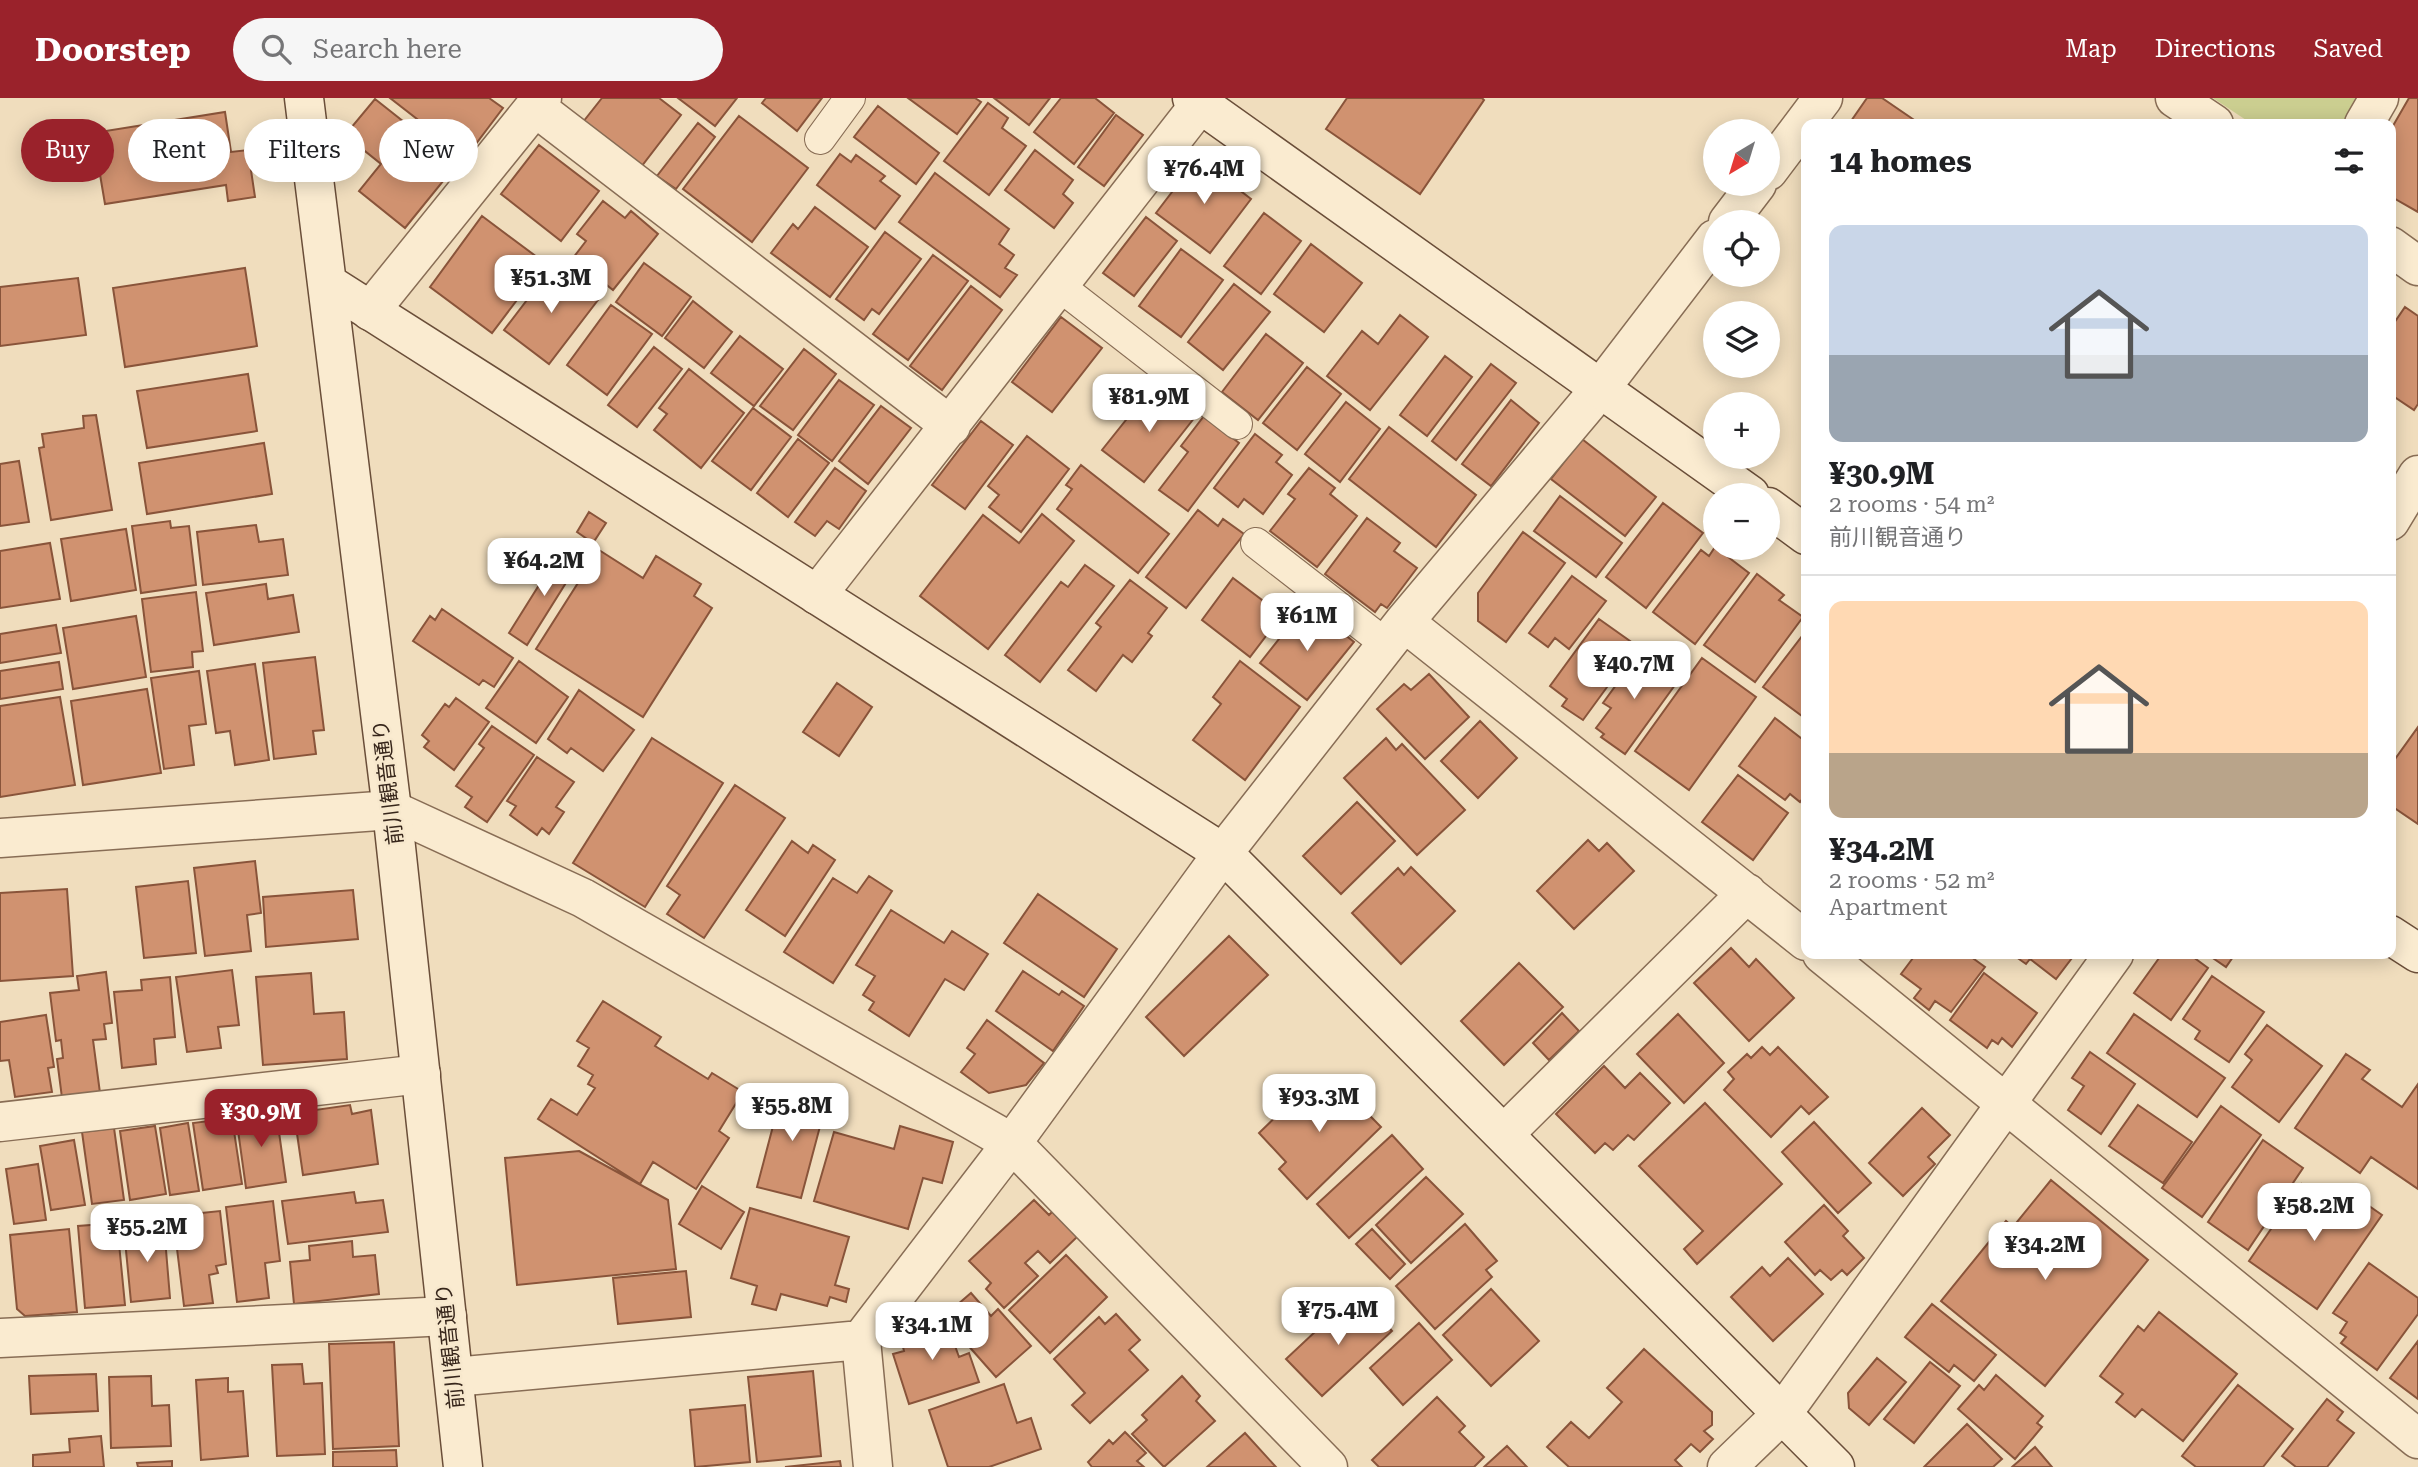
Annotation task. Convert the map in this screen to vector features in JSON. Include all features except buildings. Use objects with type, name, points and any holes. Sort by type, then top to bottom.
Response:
[{"type":"street","name":"前川観音通り","points":[[304,98],[392,810],[464,1467]]},
{"type":"street","points":[[1807,119],[1823,98]]},
{"type":"street","points":[[2175,98],[2206,119]]},
{"type":"street","points":[[2367,119],[2379,98]]},
{"type":"street","points":[[817,595],[951,426],[1196,101],[1733,483]]},
{"type":"street","points":[[370,311],[538,102],[951,426]]},
{"type":"street","points":[[1780,155],[1801,127]]},
{"type":"street","points":[[1737,210],[1748,196]]},
{"type":"street","points":[[2396,250],[2418,266]]},
{"type":"street","points":[[873,1467],[861,1339],[1012,1143],[1223,853],[1395,633],[1600,389],[1703,255]]},
{"type":"street","points":[[327,283],[1223,853],[1835,1467]]},
{"type":"street","points":[[2396,511],[2418,475]]},
{"type":"street","points":[[1780,516],[1801,531]]},
{"type":"street","points":[[1395,633],[1747,893],[1801,937]]},
{"type":"street","points":[[0,838],[392,810],[583,898],[1012,1143],[1328,1467]]},
{"type":"street","points":[[1504,1134],[1747,893]]},
{"type":"street","points":[[2396,939],[2418,953]]},
{"type":"street","points":[[1828,959],[2418,1439]]},
{"type":"street","points":[[1727,1467],[1782,1414],[2110,959]]},
{"type":"street","points":[[0,1122],[421,1074]]},
{"type":"street","points":[[0,1338],[447,1316]]},
{"type":"street","points":[[454,1377],[861,1339]]},
{"type":"lane","points":[[820,139],[850,98]]},
{"type":"lane","points":[[1058,285],[1237,424]]},
{"type":"lane","points":[[1256,543],[1395,633]]},
{"type":"green space","points":[[2213,98],[2365,98],[2353,119],[2244,119]]}]
